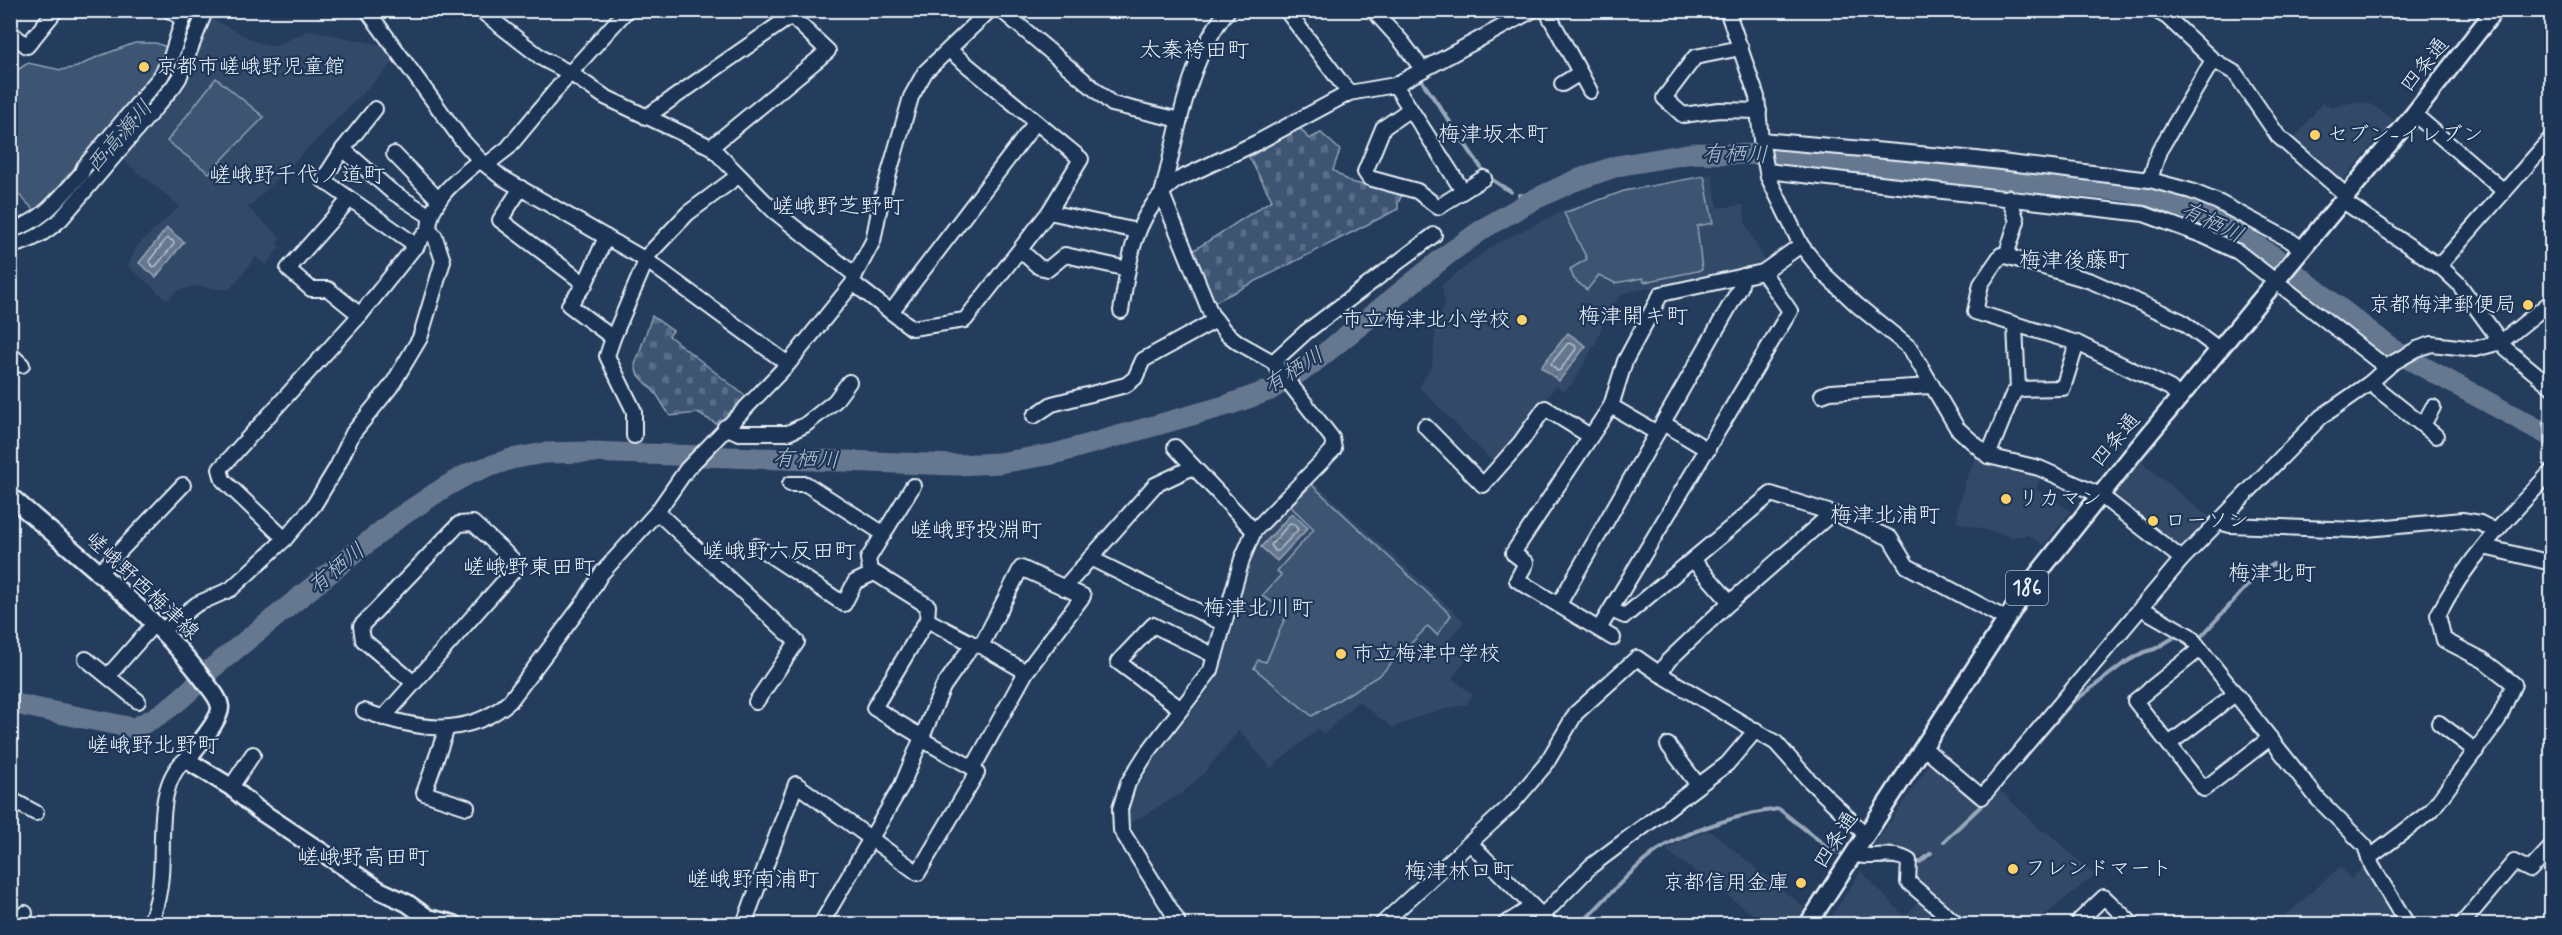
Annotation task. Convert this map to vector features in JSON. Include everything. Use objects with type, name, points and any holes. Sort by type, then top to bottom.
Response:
[{"type":"main road","name":"四条通","points":[[1808,924],[2029,585],[2100,495],[2414,114],[2495,10]]},
{"type":"main road","name":"嵯峨野西梅津線","points":[[10,496],[158,627],[192,665],[218,700],[220,710],[213,724],[189,757]]},
{"type":"main road","points":[[189,757],[193,764],[231,787],[257,809],[311,847],[379,890],[407,903],[428,918],[454,924]]},
{"type":"street","points":[[10,33],[27,46],[56,10]]},
{"type":"street","points":[[10,230],[24,227],[44,214],[81,174],[84,167],[161,76],[187,15],[169,10]]},
{"type":"street","points":[[10,246],[26,243],[45,232],[61,219],[98,177],[173,87],[204,14],[208,10]]},
{"type":"street","points":[[367,10],[461,139],[483,162],[521,188],[646,260],[788,364]]},
{"type":"street","points":[[480,10],[534,53],[570,73],[605,97],[711,147],[774,211],[912,328],[964,320],[1049,212],[1081,159],[949,50]]},
{"type":"street","points":[[285,539],[223,480],[220,469],[360,315],[417,246],[439,200],[454,182],[508,148],[570,73],[627,10]]},
{"type":"street","points":[[364,711],[416,727],[447,728],[474,721],[500,710],[510,701],[585,601],[601,574],[657,512],[687,469],[711,442],[788,364],[854,279],[873,241],[880,201],[911,97],[924,72],[990,10]]},
{"type":"street","points":[[1001,10],[1112,104],[1180,120]]},
{"type":"street","points":[[1175,922],[1121,830],[1120,809],[1128,783],[1145,756],[1211,670],[1242,559],[1254,531],[1334,449],[1332,438],[1275,366],[1239,343],[1211,314],[1163,193],[1186,94],[1215,26],[1228,10]]},
{"type":"street","points":[[1286,10],[1349,93]]},
{"type":"street","points":[[1373,10],[1423,70]]},
{"type":"street","points":[[1121,311],[1137,231],[1150,207],[1175,181],[1256,143],[1349,93],[1395,86],[1533,10]]},
{"type":"street","points":[[1546,10],[1590,91]]},
{"type":"street","points":[[1727,10],[1757,97],[1766,169],[1801,245],[1834,285],[1910,348],[1957,428],[1988,456],[2039,468],[2100,495],[2182,559]]},
{"type":"street","points":[[2155,10],[2167,17],[2213,60],[2235,73],[2264,119],[2285,144],[2345,198],[2439,266],[2458,283],[2501,342],[2552,387]]},
{"type":"street","points":[[646,117],[794,13],[828,51],[711,147]]},
{"type":"street","points":[[1741,48],[1695,57],[1664,98],[1683,115],[1719,110],[1759,111]]},
{"type":"street","points":[[171,57],[184,64]]},
{"type":"street","points":[[2150,180],[2159,151],[2213,60]]},
{"type":"street","points":[[1562,84],[1580,73]]},
{"type":"street","points":[[1395,86],[1463,190]]},
{"type":"street","points":[[375,109],[342,149],[323,180],[417,246]]},
{"type":"street","points":[[1410,109],[1383,128],[1365,172],[1370,178],[1417,190],[1438,207],[1484,178]]},
{"type":"street","points":[[2414,114],[2504,191]]},
{"type":"street","points":[[891,312],[1036,122]]},
{"type":"street","points":[[2439,266],[2552,137]]},
{"type":"street","points":[[1761,143],[1976,155],[2150,180],[2191,191],[2218,202],[2291,241],[2299,253]]},
{"type":"street","points":[[108,676],[158,627],[197,603],[231,589],[285,539],[314,505],[337,467],[353,433],[392,385],[420,338],[443,261],[435,237],[429,223],[342,149]]},
{"type":"street","points":[[394,154],[439,200]]},
{"type":"street","points":[[84,167],[98,177]]},
{"type":"street","points":[[1766,169],[2144,214],[2204,236],[2238,252],[2278,279],[2389,366]]},
{"type":"street","points":[[634,436],[634,411],[607,356],[613,338],[646,260],[663,237],[681,219],[738,176]]},
{"type":"street","points":[[521,188],[500,220],[585,284]]},
{"type":"street","points":[[2006,256],[2017,221],[2009,197]]},
{"type":"street","points":[[349,200],[288,269],[310,289],[328,289],[360,315]]},
{"type":"street","points":[[1049,212],[1137,231]]},
{"type":"street","points":[[1275,366],[1306,332],[1434,235]]},
{"type":"street","points":[[606,237],[585,284],[569,305],[613,338]]},
{"type":"street","points":[[1613,638],[1517,580],[1526,563],[1513,553],[1611,406],[1625,361],[1661,294],[1763,272],[1801,245]]},
{"type":"street","points":[[1020,250],[1039,267],[1048,269],[1065,255],[1128,269]]},
{"type":"street","points":[[2180,398],[2170,388],[2077,343],[1975,312],[1981,284],[2001,255],[2006,256],[2091,281],[2181,321],[2220,350]]},
{"type":"street","points":[[1599,629],[1790,311],[1763,272]]},
{"type":"street","points":[[1559,604],[1740,288],[1743,276]]},
{"type":"street","points":[[1924,748],[1983,797],[2182,559],[2321,417],[2370,383],[2389,366],[2417,349],[2432,344],[2475,349],[2501,342],[2552,301]]},
{"type":"street","points":[[1034,416],[1052,404],[1126,386],[1135,378],[1143,360],[1216,320]]},
{"type":"street","points":[[2015,326],[2018,389]]},
{"type":"street","points":[[1988,456],[2013,394],[2018,389],[2063,388],[2077,343]]},
{"type":"street","points":[[11,354],[22,365]]},
{"type":"street","points":[[725,427],[739,433],[789,434],[805,425],[835,401],[849,382]]},
{"type":"street","points":[[2370,383],[2436,436]]},
{"type":"street","points":[[1822,395],[1830,392],[1931,386]]},
{"type":"street","points":[[1611,406],[1708,450]]},
{"type":"street","points":[[2423,425],[2433,407]]},
{"type":"street","points":[[1425,426],[1483,485],[1520,443],[1545,408],[1590,436]]},
{"type":"street","points":[[1174,447],[1254,531]]},
{"type":"street","points":[[1064,588],[1155,485],[1193,467]]},
{"type":"street","points":[[2369,858],[2431,811],[2498,720],[2514,684],[2483,660],[2444,640],[2438,615],[2447,597],[2496,531],[2552,471]]},
{"type":"street","points":[[790,484],[806,484],[884,534]]},
{"type":"street","points":[[98,574],[183,485]]},
{"type":"street","points":[[744,924],[796,784],[918,873],[977,773],[973,768],[874,708],[927,620],[928,606],[870,570],[868,560],[914,486]]},
{"type":"street","points":[[1611,610],[1624,616],[1772,495],[1832,513],[1890,538],[1907,566],[2006,619]]},
{"type":"street","points":[[657,512],[797,642],[756,702]]},
{"type":"street","points":[[1660,674],[1668,661],[1730,602],[1832,513]]},
{"type":"street","points":[[2218,522],[2230,525],[2356,530],[2462,520],[2480,522],[2496,531]]},
{"type":"street","points":[[383,718],[515,569],[512,559],[473,523],[459,524],[361,626],[363,640],[414,683]]},
{"type":"street","points":[[756,546],[844,604],[855,582],[874,573]]},
{"type":"street","points":[[2484,547],[2552,563]]},
{"type":"street","points":[[1090,558],[1224,624]]},
{"type":"street","points":[[1693,560],[1730,602]]},
{"type":"street","points":[[821,924],[902,785],[943,687],[977,645],[1021,568],[1083,596],[1026,672],[973,768]]},
{"type":"street","points":[[2141,608],[2190,636],[2318,799],[2365,846],[2372,866],[2408,924]]},
{"type":"street","points":[[927,620],[1026,672]]},
{"type":"street","points":[[1181,709],[1118,662],[1153,626],[1215,656]]},
{"type":"street","points":[[2200,649],[2135,701],[2204,789],[2270,738]]},
{"type":"street","points":[[1382,924],[1512,804],[1546,764],[1576,713],[1637,658],[1776,743],[1866,835]]},
{"type":"street","points":[[86,659],[138,701]]},
{"type":"street","points":[[2169,744],[2235,694]]},
{"type":"street","points":[[2439,723],[2476,751]]},
{"type":"street","points":[[447,728],[424,793],[466,807]]},
{"type":"street","points":[[1505,924],[1541,916],[1591,866],[1727,764],[1756,730]]},
{"type":"street","points":[[1668,745],[1698,785]]},
{"type":"street","points":[[231,787],[253,754]]},
{"type":"street","points":[[150,924],[157,907],[161,876],[162,816],[169,785],[179,764],[189,757]]},
{"type":"street","points":[[10,799],[36,813]]},
{"type":"street","points":[[1470,843],[1541,916]]},
{"type":"street","points":[[2462,924],[2514,862],[2530,870],[2552,846]]},
{"type":"street","points":[[1853,854],[1863,858],[1901,855],[1909,861],[1908,882],[1958,924]]},
{"type":"street","points":[[2085,924],[2080,920],[2104,897],[2132,924]]},
{"type":"shaded area","points":[[210,18],[259,43],[275,46],[310,30],[386,46],[396,60],[248,208],[281,238],[276,243],[280,247],[266,265],[256,257],[229,290],[193,286],[177,291],[167,300],[128,266],[137,246],[180,206],[120,158],[182,82],[203,28]]},
{"type":"shaded area","points":[[2354,102],[2371,104],[2394,120],[2340,183],[2291,143],[2322,103],[2334,107]]},
{"type":"shaded area","name":"市立梅津北小学校","points":[[1712,174],[1718,208],[1743,205],[1746,225],[1766,264],[1628,292],[1620,296],[1607,314],[1596,342],[1573,383],[1563,391],[1556,386],[1495,464],[1419,387],[1432,366],[1436,325],[1445,305],[1442,285],[1494,245],[1566,209],[1624,191]]},
{"type":"shaded area","name":"リカマン","points":[[1976,456],[1998,465],[2042,474],[2036,489],[2071,511],[2044,545],[2028,535],[2012,537],[1957,522],[1966,480]]},
{"type":"shaded area","points":[[2140,461],[2210,518],[2179,550],[2109,497]]},
{"type":"shaded area","name":"市立梅津中学校","points":[[1311,480],[1464,621],[1447,643],[1466,660],[1452,678],[1473,695],[1467,704],[1425,714],[1393,728],[1358,701],[1324,734],[1318,729],[1271,768],[1239,730],[1204,773],[1181,794],[1130,823],[1125,809],[1131,790],[1142,772],[1213,685],[1221,667],[1223,648],[1247,558],[1261,533]]},
{"type":"shaded area","points":[[1934,764],[1984,806],[2001,791],[2042,831],[2047,832],[2094,875],[2034,924],[1965,924],[1914,879],[1919,864],[1933,856],[1929,851],[1915,860],[1907,850],[1877,853],[1872,848],[1929,765]]},
{"type":"shaded area","points":[[1705,832],[1712,832],[1806,909],[1796,924],[1766,924],[1667,851],[1682,841]]},
{"type":"shaded area","points":[[2340,867],[2351,879],[2362,868],[2397,924],[2276,924]]},
{"type":"shaded area","points":[[1861,871],[1905,917],[1920,899],[1951,924],[1826,924]]},
{"type":"green space","points":[[135,43],[156,43],[169,48],[158,73],[36,212],[11,187],[11,74],[28,63],[61,70],[77,67]]},
{"type":"green space","points":[[216,78],[264,117],[209,173],[167,141]]},
{"type":"green space","points":[[1300,128],[1309,139],[1321,133],[1340,150],[1333,170],[1350,182],[1403,193],[1398,209],[1213,303],[1191,252],[1272,200],[1249,157]]},
{"type":"green space","points":[[1704,176],[1713,223],[1697,226],[1702,270],[1644,282],[1643,278],[1615,283],[1599,275],[1587,290],[1574,279],[1570,269],[1587,259],[1564,213],[1624,191]]},
{"type":"green space","points":[[652,316],[673,331],[669,336],[748,398],[721,426],[697,413],[670,416],[657,395],[637,373],[635,365]]},
{"type":"green space","points":[[1312,485],[1451,615],[1437,635],[1428,626],[1380,675],[1312,716],[1254,668],[1258,660],[1266,662],[1288,611],[1262,596],[1281,575],[1277,571],[1314,529],[1290,506]]},
{"type":"water","points":[[167,228],[184,242],[156,277],[139,263]]},
{"type":"water","points":[[1568,333],[1586,346],[1559,381],[1541,367]]},
{"type":"water","points":[[1292,513],[1308,528],[1277,561],[1261,547]]},
{"type":"waterway","name":"西高瀬川","points":[[10,236],[24,233],[46,221],[174,75],[193,17],[199,10]]},
{"type":"waterway","points":[[1422,81],[1482,169],[1491,179],[1511,192]]},
{"type":"waterway","name":"有栖川","points":[[10,703],[133,728],[155,718],[193,688],[210,670],[394,521],[470,473],[511,459],[544,453],[589,452],[956,465],[999,463],[1054,454],[1228,405],[1270,390],[1308,367],[1448,254],[1486,227],[1533,200],[1574,181],[1617,166],[1693,153],[1774,155],[2127,191],[2190,209],[2226,226],[2273,256],[2396,352],[2552,437]]},
{"type":"waterway","points":[[1519,195],[1541,196]]},
{"type":"waterway","points":[[2198,640],[2258,574],[2274,564]]},
{"type":"waterway","points":[[2015,768],[2072,703],[2123,664],[2178,635],[2190,648],[2192,645]]},
{"type":"waterway","points":[[1944,841],[1982,805]]},
{"type":"waterway","points":[[1581,924],[1655,852],[1691,833],[1751,814],[1779,809],[1826,846],[1848,857]]},
{"type":"waterway","points":[[1911,862],[1920,862],[1931,853]]},
{"type":"waterway","points":[[1854,861],[1897,863]]},
{"type":"place","name":"京都市嵯峨野児童館","points":[[144,67]]},
{"type":"place","name":"セブン-イレブン","points":[[2315,135]]},
{"type":"place","name":"京都梅津郵便局","points":[[2528,305]]},
{"type":"place","name":"市立梅津北小学校","points":[[1522,320]]},
{"type":"place","name":"リカマン","points":[[2006,499]]},
{"type":"place","name":"ローソン","points":[[2153,521]]},
{"type":"place","name":"市立梅津中学校","points":[[1341,654]]},
{"type":"place","name":"フレンドマート","points":[[2013,869]]},
{"type":"place","name":"京都信用金庫","points":[[1801,883]]},
{"type":"district","name":"太秦袴田町","points":[[1194,51]]},
{"type":"district","name":"梅津坂本町","points":[[1493,135]]},
{"type":"district","name":"嵯峨野千代ノ道町","points":[[297,176]]},
{"type":"district","name":"嵯峨野芝野町","points":[[838,207]]},
{"type":"district","name":"梅津後藤町","points":[[2074,261]]},
{"type":"district","name":"梅津開キ町","points":[[1633,317]]},
{"type":"district","name":"梅津北浦町","points":[[1885,516]]},
{"type":"district","name":"嵯峨野投淵町","points":[[976,531]]},
{"type":"district","name":"嵯峨野六反田町","points":[[779,552]]},
{"type":"district","name":"嵯峨野東田町","points":[[529,568]]},
{"type":"district","name":"梅津北町","points":[[2272,574]]},
{"type":"district","name":"梅津北川町","points":[[1258,609]]},
{"type":"district","name":"嵯峨野北野町","points":[[153,746]]},
{"type":"district","name":"嵯峨野高田町","points":[[363,858]]},
{"type":"district","name":"梅津林口町","points":[[1459,872]]},
{"type":"district","name":"嵯峨野南浦町","points":[[753,880]]}]
